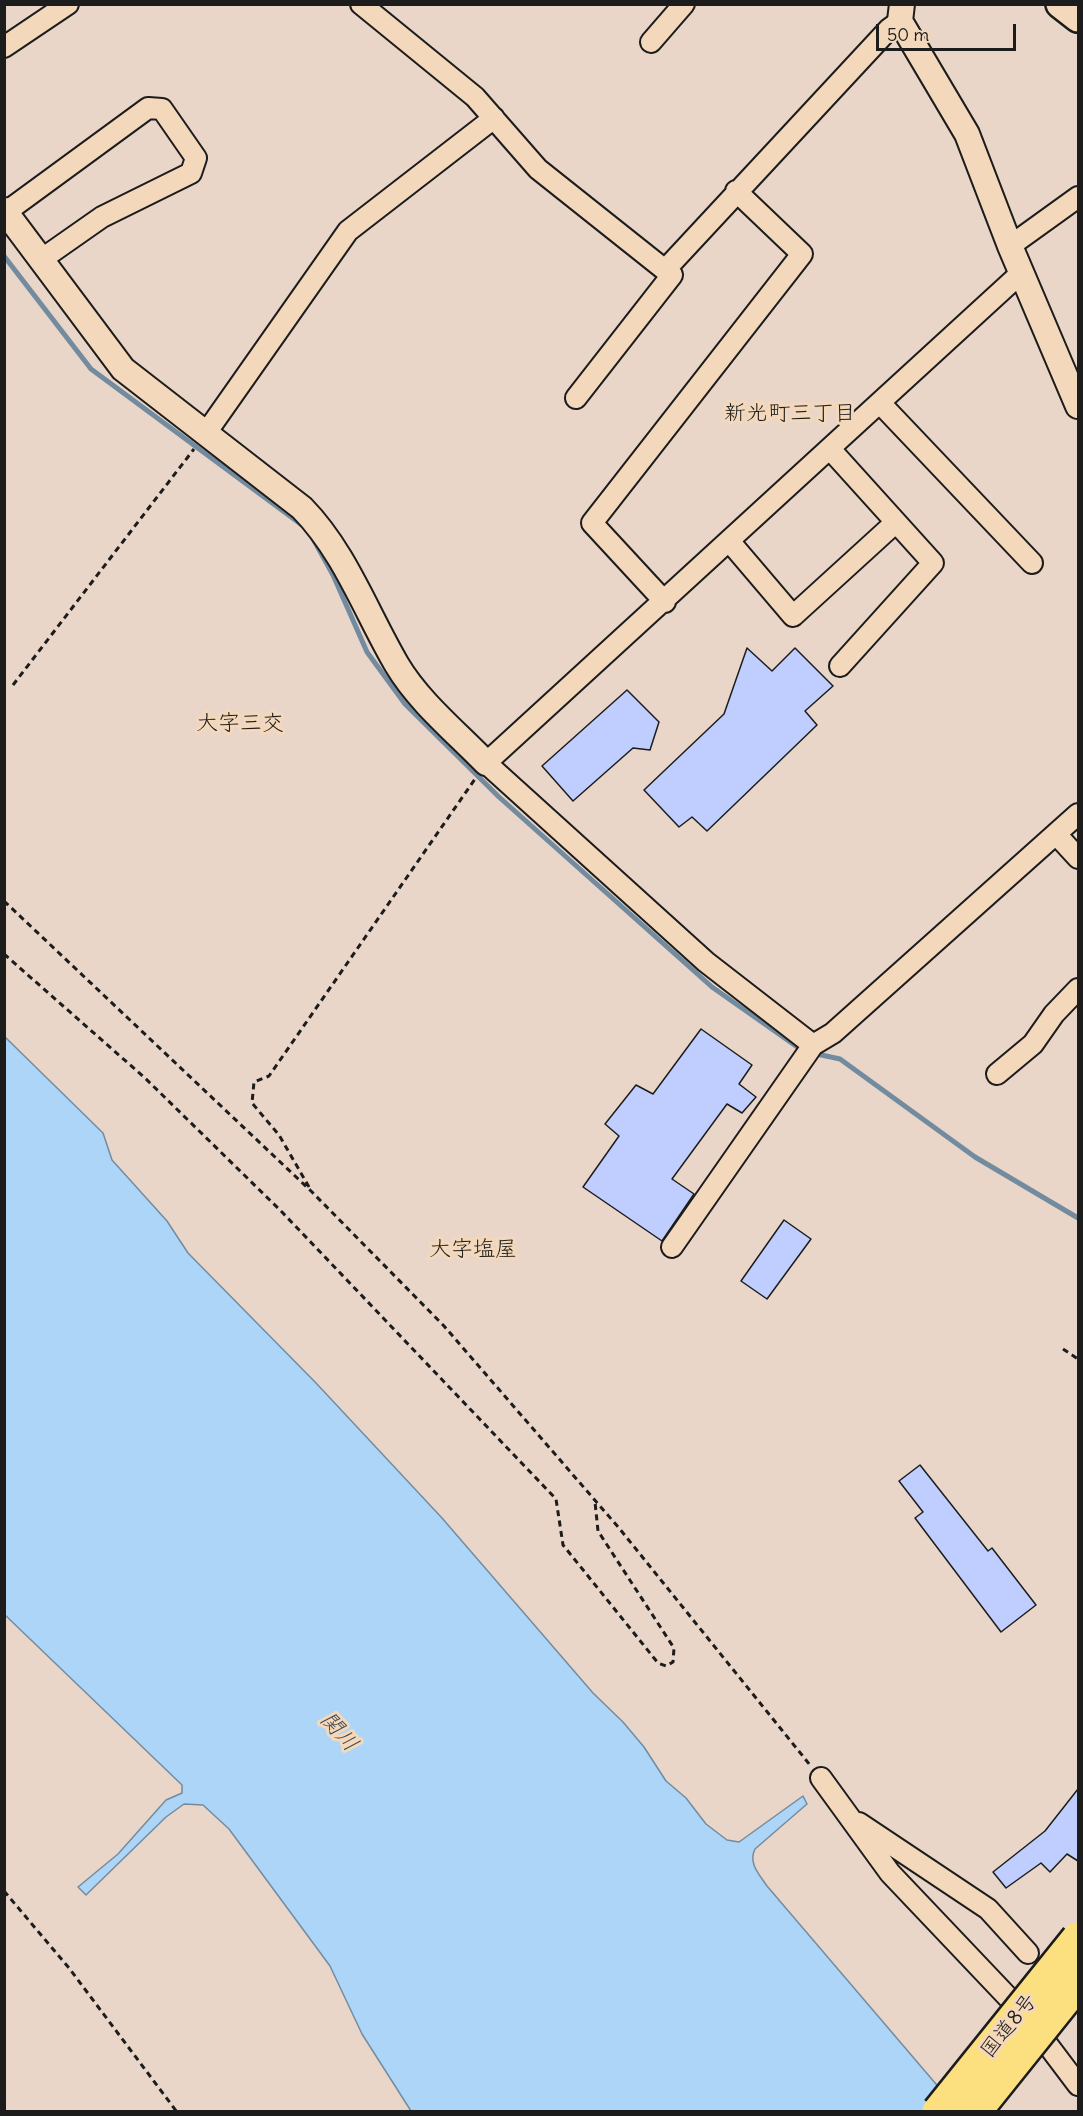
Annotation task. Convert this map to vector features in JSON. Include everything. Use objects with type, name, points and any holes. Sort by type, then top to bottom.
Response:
[{"type":"highway","name":"国道8号","points":[[974,2112],[1078,1939]]},
{"type":"highway","name":"国道8号","points":[[939,2112],[1030,2022],[1078,1982]]},
{"type":"main road","points":[[1060,4],[1078,18]]},
{"type":"street","points":[[4,47],[68,4]]},
{"type":"street","points":[[361,4],[451,75],[494,118],[537,169],[672,275],[576,398]]},
{"type":"street","points":[[651,42],[684,4]]},
{"type":"street","points":[[665,270],[736,191],[881,38],[901,13],[967,134],[1010,246],[1078,406]]},
{"type":"street","points":[[42,259],[102,217],[191,172],[196,158],[162,109],[147,108],[5,211],[123,369],[302,508],[321,527],[340,555],[398,667],[417,693],[486,763],[706,962],[813,1045]]},
{"type":"street","points":[[206,433],[348,231],[494,118]]},
{"type":"street","points":[[665,602],[592,523],[802,254],[736,191]]},
{"type":"street","points":[[1010,246],[1078,197]]},
{"type":"street","points":[[486,763],[665,602],[1022,273]]},
{"type":"street","points":[[880,403],[1032,563]]},
{"type":"street","points":[[830,449],[933,563],[840,666]]},
{"type":"street","points":[[730,542],[793,616],[895,523]]},
{"type":"street","points":[[672,1247],[813,1045],[833,1033],[1078,814]]},
{"type":"street","points":[[1056,834],[1078,858]]},
{"type":"street","points":[[998,1074],[1033,1044],[1054,1014],[1078,989]]},
{"type":"street","points":[[820,1778],[857,1821],[988,1910],[1029,1953]]},
{"type":"street","points":[[820,1778],[890,1874],[1030,2022],[1078,2085]]},
{"type":"path","points":[[13,685],[206,433]]},
{"type":"path","points":[[312,1192],[279,1135],[252,1103],[254,1082],[269,1076],[486,763]]},
{"type":"path","points":[[4,901],[312,1192],[444,1326],[595,1500],[820,1778]]},
{"type":"path","points":[[4,954],[145,1078],[281,1211],[556,1499],[563,1545],[658,1663],[666,1666],[674,1662],[674,1648],[598,1531],[595,1500]]},
{"type":"path","points":[[1063,1349],[1078,1359]]},
{"type":"path","points":[[4,1891],[69,1968],[177,2112]]},
{"type":"water","name":"関川","points":[[4,1036],[103,1133],[112,1160],[167,1221],[188,1253],[316,1383],[442,1518],[593,1693],[623,1722],[644,1747],[666,1781],[686,1798],[706,1824],[727,1840],[739,1842],[803,1796],[807,1804],[755,1849],[753,1859],[755,1868],[767,1886],[959,2111],[411,2111],[362,2034],[330,1966],[229,1829],[203,1805],[184,1804],[166,1817],[86,1895],[78,1887],[118,1854],[166,1800],[182,1793],[182,1785],[5,1615]]},
{"type":"building","points":[[747,648],[772,671],[795,648],[833,686],[805,711],[817,725],[707,831],[692,817],[679,827],[644,790],[724,714]]},
{"type":"building","points":[[627,690],[659,722],[650,750],[633,748],[573,801],[542,766]]},
{"type":"building","points":[[701,1029],[752,1065],[739,1084],[756,1097],[742,1113],[727,1104],[672,1179],[694,1194],[662,1241],[583,1187],[619,1136],[605,1124],[636,1085],[653,1094]]},
{"type":"building","points":[[784,1220],[811,1239],[767,1299],[741,1281]]},
{"type":"building","points":[[920,1465],[988,1551],[992,1548],[1036,1605],[1001,1632],[915,1518],[923,1512],[899,1481]]},
{"type":"building","points":[[1078,1789],[1078,1861],[1067,1854],[1050,1872],[1041,1863],[1006,1888],[993,1872],[1045,1831]]},
{"type":"waterway","points":[[4,256],[91,369],[306,528]]},
{"type":"waterway","points":[[311,535],[333,575],[367,652],[405,704],[499,797],[712,987],[803,1051]]},
{"type":"waterway","points":[[812,1053],[840,1059],[975,1157],[1078,1218]]},
{"type":"district","name":"新光町三丁目","points":[[790,414]]},
{"type":"district","name":"大字三交","points":[[240,724]]},
{"type":"district","name":"大字塩屋","points":[[473,1250]]}]
